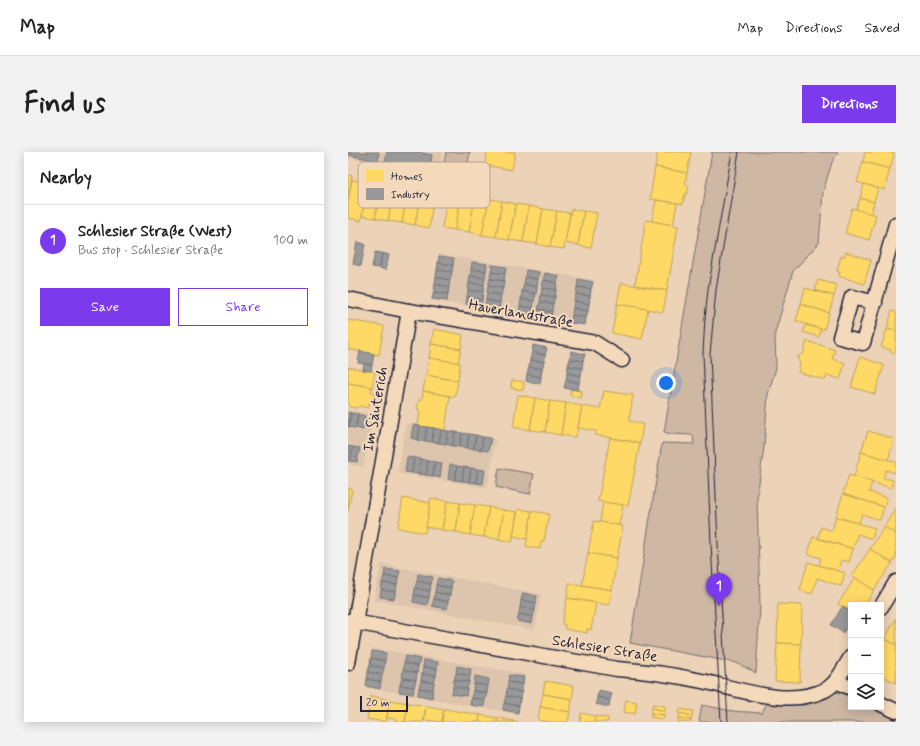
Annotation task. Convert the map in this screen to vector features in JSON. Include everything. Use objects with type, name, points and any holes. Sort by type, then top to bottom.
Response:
[{"type":"street","points":[[875,303],[896,224]]},
{"type":"street","points":[[348,299],[409,310]]},
{"type":"street","name":"Hauerlandstraße","points":[[409,310],[595,342],[622,360]]},
{"type":"street","name":"Im Säuterich","points":[[348,664],[352,622],[409,310]]},
{"type":"street","points":[[884,602],[896,582]]},
{"type":"street","name":"Schlesier Straße","points":[[352,622],[617,669],[649,672],[702,681],[761,695],[800,697],[824,690],[836,681]]},
{"type":"street","points":[[848,662],[836,681],[848,687]]},
{"type":"street","points":[[884,705],[896,711]]},
{"type":"shaded area","points":[[348,152],[443,152],[441,162],[371,162],[348,158]]},
{"type":"shaded area","points":[[446,152],[470,152],[468,162],[444,162]]},
{"type":"shaded area","points":[[712,152],[838,152],[832,162],[823,192],[819,243],[793,271],[775,333],[776,368],[768,394],[764,447],[757,497],[760,606],[756,673],[737,663],[630,643],[662,443],[694,444],[693,435],[671,434],[664,432]]},
{"type":"shaded area","points":[[439,254],[594,280],[586,326],[431,300]]},
{"type":"shaded area","points":[[348,410],[373,414],[363,467],[348,464]]},
{"type":"shaded area","points":[[406,423],[496,439],[487,488],[398,473]]},
{"type":"shaded area","points":[[499,468],[534,474],[530,494],[496,487]]},
{"type":"shaded area","points":[[381,564],[541,594],[535,630],[374,600]]},
{"type":"shaded area","points":[[372,648],[525,674],[518,714],[365,687]]},
{"type":"shaded area","points":[[832,692],[842,693],[848,696],[848,710],[877,710],[896,719],[896,722],[699,722],[702,705],[732,711],[762,713],[767,702],[804,705]]},
{"type":"building: Homes","points":[[487,152],[515,152],[512,170],[490,166],[490,162],[485,162]]},
{"type":"building: Homes","points":[[658,152],[691,152],[687,173],[655,167]]},
{"type":"building: Homes","points":[[865,152],[887,152],[894,154],[890,169],[863,162]]},
{"type":"building: Homes","points":[[863,162],[890,169],[884,190],[857,182]]},
{"type":"building: Homes","points":[[655,167],[687,173],[685,185],[689,185],[683,204],[650,199]]},
{"type":"building: Homes","points":[[348,175],[352,176],[348,201]]},
{"type":"building: Homes","points":[[352,180],[358,181],[358,208],[363,208],[361,221],[348,218],[348,201]]},
{"type":"building: Homes","points":[[864,184],[878,188],[874,202],[860,198]]},
{"type":"building: Homes","points":[[860,198],[874,202],[871,214],[856,210]]},
{"type":"building: Homes","points":[[490,199],[502,201],[496,237],[482,235],[487,208],[490,208]]},
{"type":"building: Homes","points":[[656,200],[677,203],[673,225],[652,221]]},
{"type":"building: Homes","points":[[502,201],[516,204],[509,240],[496,237]]},
{"type":"building: Homes","points":[[516,204],[529,206],[523,242],[509,240]]},
{"type":"building: Homes","points":[[529,206],[543,209],[537,244],[523,242]]},
{"type":"building: Homes","points":[[363,208],[377,208],[375,218],[362,216]]},
{"type":"building: Homes","points":[[377,208],[390,208],[388,221],[375,218]]},
{"type":"building: Homes","points":[[390,208],[405,208],[402,223],[388,221]]},
{"type":"building: Homes","points":[[405,208],[418,208],[415,225],[402,223]]},
{"type":"building: Homes","points":[[418,208],[432,208],[429,228],[415,225]]},
{"type":"building: Homes","points":[[445,208],[459,208],[455,230],[442,228]]},
{"type":"building: Homes","points":[[459,208],[473,208],[469,232],[455,230]]},
{"type":"building: Homes","points":[[473,208],[487,208],[482,235],[469,232]]},
{"type":"building: Homes","points":[[852,208],[876,215],[869,240],[845,233]]},
{"type":"building: Homes","points":[[543,209],[557,211],[550,247],[537,244]]},
{"type":"building: Homes","points":[[571,209],[584,211],[578,245],[565,243]]},
{"type":"building: Homes","points":[[557,211],[570,213],[564,249],[550,247]]},
{"type":"building: Homes","points":[[584,211],[597,213],[591,248],[578,245]]},
{"type":"building: Homes","points":[[646,220],[678,226],[667,291],[635,285]]},
{"type":"building: Homes","points":[[846,252],[871,260],[864,284],[839,276],[840,272],[837,271],[841,256],[844,257]]},
{"type":"building: Homes","points":[[818,280],[837,285],[834,296],[815,290]]},
{"type":"building: Homes","points":[[621,283],[667,291],[663,312],[617,304]]},
{"type":"building: Homes","points":[[805,288],[834,296],[829,313],[801,304]]},
{"type":"building: Homes","points":[[617,304],[648,309],[642,339],[612,333]]},
{"type":"building: Homes","points":[[801,304],[829,313],[824,330],[796,321]]},
{"type":"building: Homes","points":[[892,311],[896,312],[896,331],[887,329]]},
{"type":"building: Homes","points":[[348,320],[384,326],[379,355],[348,349]]},
{"type":"building: Homes","points":[[806,325],[821,329],[819,337],[803,332]]},
{"type":"building: Homes","points":[[434,329],[463,335],[461,349],[431,344]]},
{"type":"building: Homes","points":[[887,329],[896,331],[896,354],[891,352],[891,350],[881,347]]},
{"type":"building: Homes","points":[[807,341],[835,350],[832,359],[845,363],[840,379],[827,375],[825,380],[798,372],[800,364],[797,357],[803,354]]},
{"type":"building: Homes","points":[[431,344],[461,349],[458,363],[429,358]]},
{"type":"building: Homes","points":[[860,357],[884,365],[875,394],[851,387]]},
{"type":"building: Homes","points":[[429,358],[460,363],[458,381],[426,375]]},
{"type":"building: Homes","points":[[348,367],[375,372],[372,387],[348,383]]},
{"type":"building: Homes","points":[[426,375],[458,381],[455,397],[423,391]]},
{"type":"building: Homes","points":[[512,380],[524,382],[523,390],[511,388]]},
{"type":"building: Homes","points":[[348,383],[372,387],[371,392],[374,392],[373,401],[370,400],[368,408],[359,406],[356,408],[350,407],[348,403]]},
{"type":"building: Homes","points":[[571,389],[582,391],[581,398],[570,395]]},
{"type":"building: Homes","points":[[423,391],[450,396],[445,430],[418,426],[420,410],[417,409],[419,399],[422,400]]},
{"type":"building: Homes","points":[[604,391],[633,395],[629,421],[643,424],[640,443],[596,435],[596,431],[578,428],[582,406],[600,409]]},
{"type":"building: Homes","points":[[518,395],[535,398],[530,430],[513,427]]},
{"type":"building: Homes","points":[[535,398],[550,401],[545,432],[530,430]]},
{"type":"building: Homes","points":[[550,401],[566,403],[561,435],[545,432]]},
{"type":"building: Homes","points":[[566,403],[582,406],[576,437],[561,435]]},
{"type":"building: Homes","points":[[868,431],[894,439],[888,460],[861,452]]},
{"type":"building: Homes","points":[[610,438],[640,443],[628,506],[598,501]]},
{"type":"building: Homes","points":[[861,452],[896,462],[896,473],[886,470],[883,478],[893,480],[891,488],[854,477]]},
{"type":"building: Homes","points":[[849,475],[872,482],[869,492],[887,498],[884,507],[843,494]]},
{"type":"building: Homes","points":[[348,488],[352,489],[348,511]]},
{"type":"building: Homes","points":[[843,494],[884,507],[880,520],[862,514],[859,523],[836,517]]},
{"type":"building: Homes","points":[[403,498],[431,503],[425,533],[398,528]]},
{"type":"building: Homes","points":[[431,498],[447,501],[442,530],[426,527]]},
{"type":"building: Homes","points":[[447,501],[460,503],[456,532],[442,530]]},
{"type":"building: Homes","points":[[603,502],[623,505],[619,525],[600,522]]},
{"type":"building: Homes","points":[[460,503],[475,505],[470,535],[456,532]]},
{"type":"building: Homes","points":[[475,505],[489,507],[484,537],[470,535]]},
{"type":"building: Homes","points":[[489,507],[504,510],[499,539],[484,537]]},
{"type":"building: Homes","points":[[896,508],[896,534],[884,527]]},
{"type":"building: Homes","points":[[518,509],[532,511],[527,539],[513,536]]},
{"type":"building: Homes","points":[[504,510],[517,512],[512,542],[499,539]]},
{"type":"building: Homes","points":[[532,511],[549,514],[544,541],[541,541],[540,549],[526,546]]},
{"type":"building: Homes","points":[[836,517],[875,528],[872,539],[858,534],[853,549],[818,538],[821,527],[832,531]]},
{"type":"building: Homes","points":[[594,521],[623,526],[617,558],[588,553]]},
{"type":"building: Homes","points":[[884,527],[896,534],[896,557],[892,563],[870,549]]},
{"type":"building: Homes","points":[[813,537],[853,549],[849,562],[841,560],[838,571],[819,565],[821,558],[808,554]]},
{"type":"building: Homes","points":[[870,549],[892,563],[874,590],[852,576]]},
{"type":"building: Homes","points":[[588,553],[617,558],[612,590],[582,585]]},
{"type":"building: Homes","points":[[808,562],[845,573],[841,586],[817,578],[812,594],[800,590]]},
{"type":"building: Homes","points":[[855,578],[874,590],[867,602],[848,602],[848,610],[838,604]]},
{"type":"building: Homes","points":[[569,583],[612,590],[609,605],[567,598]]},
{"type":"building: Homes","points":[[567,598],[596,603],[591,630],[587,629],[587,633],[565,629],[565,625],[562,624]]},
{"type":"building: Homes","points":[[778,604],[802,605],[801,644],[777,643]]},
{"type":"building: Homes","points":[[896,618],[896,645],[885,639]]},
{"type":"building: Homes","points":[[885,639],[896,645],[896,683],[884,677]]},
{"type":"building: Homes","points":[[777,643],[801,644],[800,682],[775,681]]},
{"type":"building: Homes","points":[[545,681],[574,686],[572,699],[543,694]]},
{"type":"building: Homes","points":[[543,694],[572,699],[570,712],[540,707]]},
{"type":"building: Homes","points":[[371,696],[390,700],[386,722],[367,719]]},
{"type":"building: Homes","points":[[390,700],[408,703],[405,722],[395,722],[396,719],[387,718]]},
{"type":"building: Homes","points":[[626,700],[637,702],[635,714],[624,712]]},
{"type":"building: Homes","points":[[408,703],[426,706],[423,722],[405,722]]},
{"type":"building: Homes","points":[[653,704],[665,706],[665,711],[652,708]]},
{"type":"building: Homes","points":[[426,706],[444,709],[442,722],[424,720]]},
{"type":"building: Homes","points":[[540,707],[570,712],[568,722],[538,720]]},
{"type":"building: Homes","points":[[652,708],[665,711],[664,715],[651,713]]},
{"type":"building: Homes","points":[[444,709],[480,715],[479,722],[442,722]]},
{"type":"building: Homes","points":[[680,709],[693,711],[692,716],[679,713]]},
{"type":"building: Homes","points":[[581,713],[595,716],[594,722],[580,722]]},
{"type":"building: Homes","points":[[651,713],[664,715],[663,719],[650,717]]},
{"type":"building: Homes","points":[[679,713],[692,716],[691,720],[679,718]]},
{"type":"building: Homes","points":[[480,715],[498,718],[497,722],[479,722]]},
{"type":"building: Homes","points":[[595,716],[608,718],[608,722],[594,722]]},
{"type":"building: Homes","points":[[498,718],[518,722],[497,722]]},
{"type":"building: Homes","points":[[679,718],[691,720],[691,722],[678,722]]},
{"type":"building: Industry","points":[[348,152],[379,152],[378,161],[348,155]]},
{"type":"building: Industry","points":[[387,152],[417,152],[432,155],[431,162],[385,162]]},
{"type":"building: Industry","points":[[357,242],[365,244],[361,266],[353,264]]},
{"type":"building: Industry","points":[[375,252],[382,253],[380,268],[372,267]]},
{"type":"building: Industry","points":[[382,253],[389,255],[386,270],[380,268]]},
{"type":"building: Industry","points":[[439,256],[454,258],[453,265],[438,263]]},
{"type":"building: Industry","points":[[472,262],[487,264],[486,271],[471,269]]},
{"type":"building: Industry","points":[[438,263],[453,265],[452,272],[437,270]]},
{"type":"building: Industry","points":[[492,265],[506,267],[505,274],[491,272]]},
{"type":"building: Industry","points":[[471,269],[486,271],[485,278],[470,276]]},
{"type":"building: Industry","points":[[437,270],[452,272],[450,280],[436,277]]},
{"type":"building: Industry","points":[[526,270],[539,272],[538,279],[525,277]]},
{"type":"building: Industry","points":[[491,272],[505,274],[504,281],[490,279]]},
{"type":"building: Industry","points":[[545,273],[559,276],[557,283],[543,280]]},
{"type":"building: Industry","points":[[470,276],[485,278],[484,285],[469,283]]},
{"type":"building: Industry","points":[[436,277],[450,280],[449,287],[435,284]]},
{"type":"building: Industry","points":[[525,277],[538,279],[537,287],[524,284]]},
{"type":"building: Industry","points":[[490,279],[504,281],[503,288],[488,286]]},
{"type":"building: Industry","points":[[578,279],[593,282],[591,289],[577,287]]},
{"type":"building: Industry","points":[[543,280],[557,283],[556,290],[542,288]]},
{"type":"building: Industry","points":[[469,283],[484,285],[483,292],[468,290]]},
{"type":"building: Industry","points":[[435,284],[449,287],[448,294],[434,292]]},
{"type":"building: Industry","points":[[524,284],[537,287],[536,294],[522,291]]},
{"type":"building: Industry","points":[[488,286],[503,288],[501,295],[487,293]]},
{"type":"building: Industry","points":[[577,287],[591,289],[590,296],[576,294]]},
{"type":"building: Industry","points":[[542,288],[556,290],[555,297],[541,295]]},
{"type":"building: Industry","points":[[468,290],[483,292],[482,300],[467,297]]},
{"type":"building: Industry","points":[[522,291],[536,294],[534,301],[521,299]]},
{"type":"building: Industry","points":[[434,292],[448,294],[447,301],[432,299]]},
{"type":"building: Industry","points":[[487,293],[501,295],[500,303],[486,300]]},
{"type":"building: Industry","points":[[576,294],[590,296],[589,304],[574,301]]},
{"type":"building: Industry","points":[[541,295],[555,297],[553,304],[540,302]]},
{"type":"building: Industry","points":[[467,297],[482,300],[481,307],[466,304]]},
{"type":"building: Industry","points":[[521,299],[534,301],[533,308],[520,306]]},
{"type":"building: Industry","points":[[486,300],[500,303],[499,309],[485,307]]},
{"type":"building: Industry","points":[[574,301],[589,304],[588,311],[573,308]]},
{"type":"building: Industry","points":[[540,302],[553,304],[552,312],[538,309]]},
{"type":"building: Industry","points":[[520,306],[533,308],[532,315],[519,313]]},
{"type":"building: Industry","points":[[573,308],[588,311],[586,318],[572,315]]},
{"type":"building: Industry","points":[[538,309],[552,312],[551,319],[537,316]]},
{"type":"building: Industry","points":[[572,315],[586,318],[585,325],[571,323]]},
{"type":"building: Industry","points":[[533,345],[547,348],[545,355],[532,352]]},
{"type":"building: Industry","points":[[360,351],[374,354],[372,365],[358,363]]},
{"type":"building: Industry","points":[[571,351],[585,354],[583,361],[570,359]]},
{"type":"building: Industry","points":[[532,352],[545,355],[544,362],[530,360]]},
{"type":"building: Industry","points":[[570,359],[583,361],[582,368],[568,366]]},
{"type":"building: Industry","points":[[530,360],[544,362],[542,369],[529,367]]},
{"type":"building: Industry","points":[[364,364],[372,365],[371,371],[363,370]]},
{"type":"building: Industry","points":[[568,366],[582,368],[581,376],[567,373]]},
{"type":"building: Industry","points":[[529,367],[542,369],[541,377],[527,374]]},
{"type":"building: Industry","points":[[567,373],[581,376],[579,383],[566,380]]},
{"type":"building: Industry","points":[[527,374],[541,377],[540,384],[526,381]]},
{"type":"building: Industry","points":[[566,380],[579,383],[578,390],[564,388]]},
{"type":"building: Industry","points":[[348,412],[351,413],[349,427],[348,427]]},
{"type":"building: Industry","points":[[351,413],[358,414],[356,428],[349,427]]},
{"type":"building: Industry","points":[[358,414],[365,416],[363,430],[356,428]]},
{"type":"building: Industry","points":[[413,425],[420,426],[418,440],[411,438]]},
{"type":"building: Industry","points":[[420,426],[427,427],[425,441],[418,440]]},
{"type":"building: Industry","points":[[427,427],[434,428],[432,442],[425,441]]},
{"type":"building: Industry","points":[[434,428],[441,430],[439,443],[432,442]]},
{"type":"building: Industry","points":[[441,430],[448,431],[446,444],[439,443]]},
{"type":"building: Industry","points":[[448,431],[455,432],[453,446],[446,444]]},
{"type":"building: Industry","points":[[455,432],[462,433],[460,447],[453,446]]},
{"type":"building: Industry","points":[[462,433],[469,434],[467,448],[460,447]]},
{"type":"building: Industry","points":[[469,434],[476,435],[474,449],[467,448]]},
{"type":"building: Industry","points":[[476,435],[483,437],[481,450],[474,449]]},
{"type":"building: Industry","points":[[483,437],[491,438],[488,451],[481,450]]},
{"type":"building: Industry","points":[[348,446],[353,447],[350,461],[348,461]]},
{"type":"building: Industry","points":[[353,447],[360,448],[357,462],[350,461]]},
{"type":"building: Industry","points":[[407,457],[414,458],[412,473],[405,472]]},
{"type":"building: Industry","points":[[414,458],[421,459],[419,474],[412,473]]},
{"type":"building: Industry","points":[[421,459],[428,461],[426,475],[419,474]]},
{"type":"building: Industry","points":[[428,461],[435,462],[433,476],[426,475]]},
{"type":"building: Industry","points":[[435,462],[442,463],[440,478],[433,476]]},
{"type":"building: Industry","points":[[450,464],[457,466],[455,480],[448,479]]},
{"type":"building: Industry","points":[[457,466],[464,467],[462,481],[455,480]]},
{"type":"building: Industry","points":[[464,467],[471,468],[469,482],[462,481]]},
{"type":"building: Industry","points":[[471,468],[478,469],[476,483],[469,482]]},
{"type":"building: Industry","points":[[478,469],[485,470],[483,484],[476,483]]},
{"type":"building: Industry","points":[[385,569],[400,571],[398,578],[384,576]]},
{"type":"building: Industry","points":[[418,574],[433,577],[431,584],[417,581]]},
{"type":"building: Industry","points":[[384,576],[398,578],[397,585],[382,583]]},
{"type":"building: Industry","points":[[438,578],[452,581],[451,588],[436,585]]},
{"type":"building: Industry","points":[[417,581],[431,584],[430,591],[415,588]]},
{"type":"building: Industry","points":[[382,583],[397,585],[396,592],[381,590]]},
{"type":"building: Industry","points":[[436,585],[451,588],[450,595],[435,592]]},
{"type":"building: Industry","points":[[415,588],[430,591],[429,598],[414,595]]},
{"type":"building: Industry","points":[[381,590],[396,592],[394,599],[380,597]]},
{"type":"building: Industry","points":[[435,592],[450,595],[448,602],[434,599]]},
{"type":"building: Industry","points":[[523,593],[537,596],[536,603],[521,600]]},
{"type":"building: Industry","points":[[414,595],[429,598],[427,605],[413,602]]},
{"type":"building: Industry","points":[[434,599],[448,602],[447,609],[432,606]]},
{"type":"building: Industry","points":[[521,600],[536,603],[535,610],[520,607]]},
{"type":"building: Industry","points":[[843,606],[848,610],[848,625],[843,633],[831,625]]},
{"type":"building: Industry","points":[[520,607],[535,610],[533,617],[519,614]]},
{"type":"building: Industry","points":[[519,614],[533,617],[532,624],[517,621]]},
{"type":"building: Industry","points":[[372,651],[386,653],[385,661],[371,658]]},
{"type":"building: Industry","points":[[406,656],[420,659],[418,666],[404,663]]},
{"type":"building: Industry","points":[[371,658],[385,661],[384,668],[370,665]]},
{"type":"building: Industry","points":[[424,660],[438,662],[437,669],[423,667]]},
{"type":"building: Industry","points":[[404,663],[418,666],[417,673],[403,670]]},
{"type":"building: Industry","points":[[370,665],[384,668],[382,675],[368,672]]},
{"type":"building: Industry","points":[[457,666],[471,669],[470,676],[456,673]]},
{"type":"building: Industry","points":[[423,667],[437,669],[436,676],[422,674]]},
{"type":"building: Industry","points":[[403,670],[417,673],[416,680],[402,678]]},
{"type":"building: Industry","points":[[368,672],[382,675],[381,682],[367,679]]},
{"type":"building: Industry","points":[[456,673],[470,676],[469,682],[454,680]]},
{"type":"building: Industry","points":[[422,674],[436,676],[434,683],[421,681]]},
{"type":"building: Industry","points":[[509,675],[524,677],[523,684],[508,682]]},
{"type":"building: Industry","points":[[475,676],[489,679],[488,686],[474,684]]},
{"type":"building: Industry","points":[[402,678],[416,680],[414,687],[400,685]]},
{"type":"building: Industry","points":[[367,679],[381,682],[380,689],[366,686]]},
{"type":"building: Industry","points":[[454,680],[469,682],[467,689],[453,687]]},
{"type":"building: Industry","points":[[421,681],[434,683],[433,690],[419,688]]},
{"type":"building: Industry","points":[[508,682],[523,684],[522,692],[507,689]]},
{"type":"building: Industry","points":[[474,684],[488,686],[487,693],[473,691]]},
{"type":"building: Industry","points":[[400,685],[414,687],[413,694],[399,692]]},
{"type":"building: Industry","points":[[453,687],[467,689],[466,696],[452,694]]},
{"type":"building: Industry","points":[[419,688],[433,690],[432,698],[418,695]]},
{"type":"building: Industry","points":[[507,689],[522,692],[520,699],[506,696]]},
{"type":"building: Industry","points":[[599,690],[612,693],[610,700],[597,697]]},
{"type":"building: Industry","points":[[473,691],[487,693],[485,700],[471,698]]},
{"type":"building: Industry","points":[[506,696],[520,699],[519,706],[504,703]]},
{"type":"building: Industry","points":[[597,697],[610,700],[609,707],[596,704]]},
{"type":"building: Industry","points":[[471,698],[485,700],[484,707],[470,705]]},
{"type":"building: Industry","points":[[504,703],[519,706],[518,713],[503,710]]},
{"type":"tram line","points":[[721,722],[711,544],[703,353],[708,289],[732,152]]},
{"type":"tram line","points":[[728,722],[718,544],[710,354],[716,290],[739,152]]},
{"type":"place","name":"Schlesier Straße (West)","points":[[719,606]]}]
